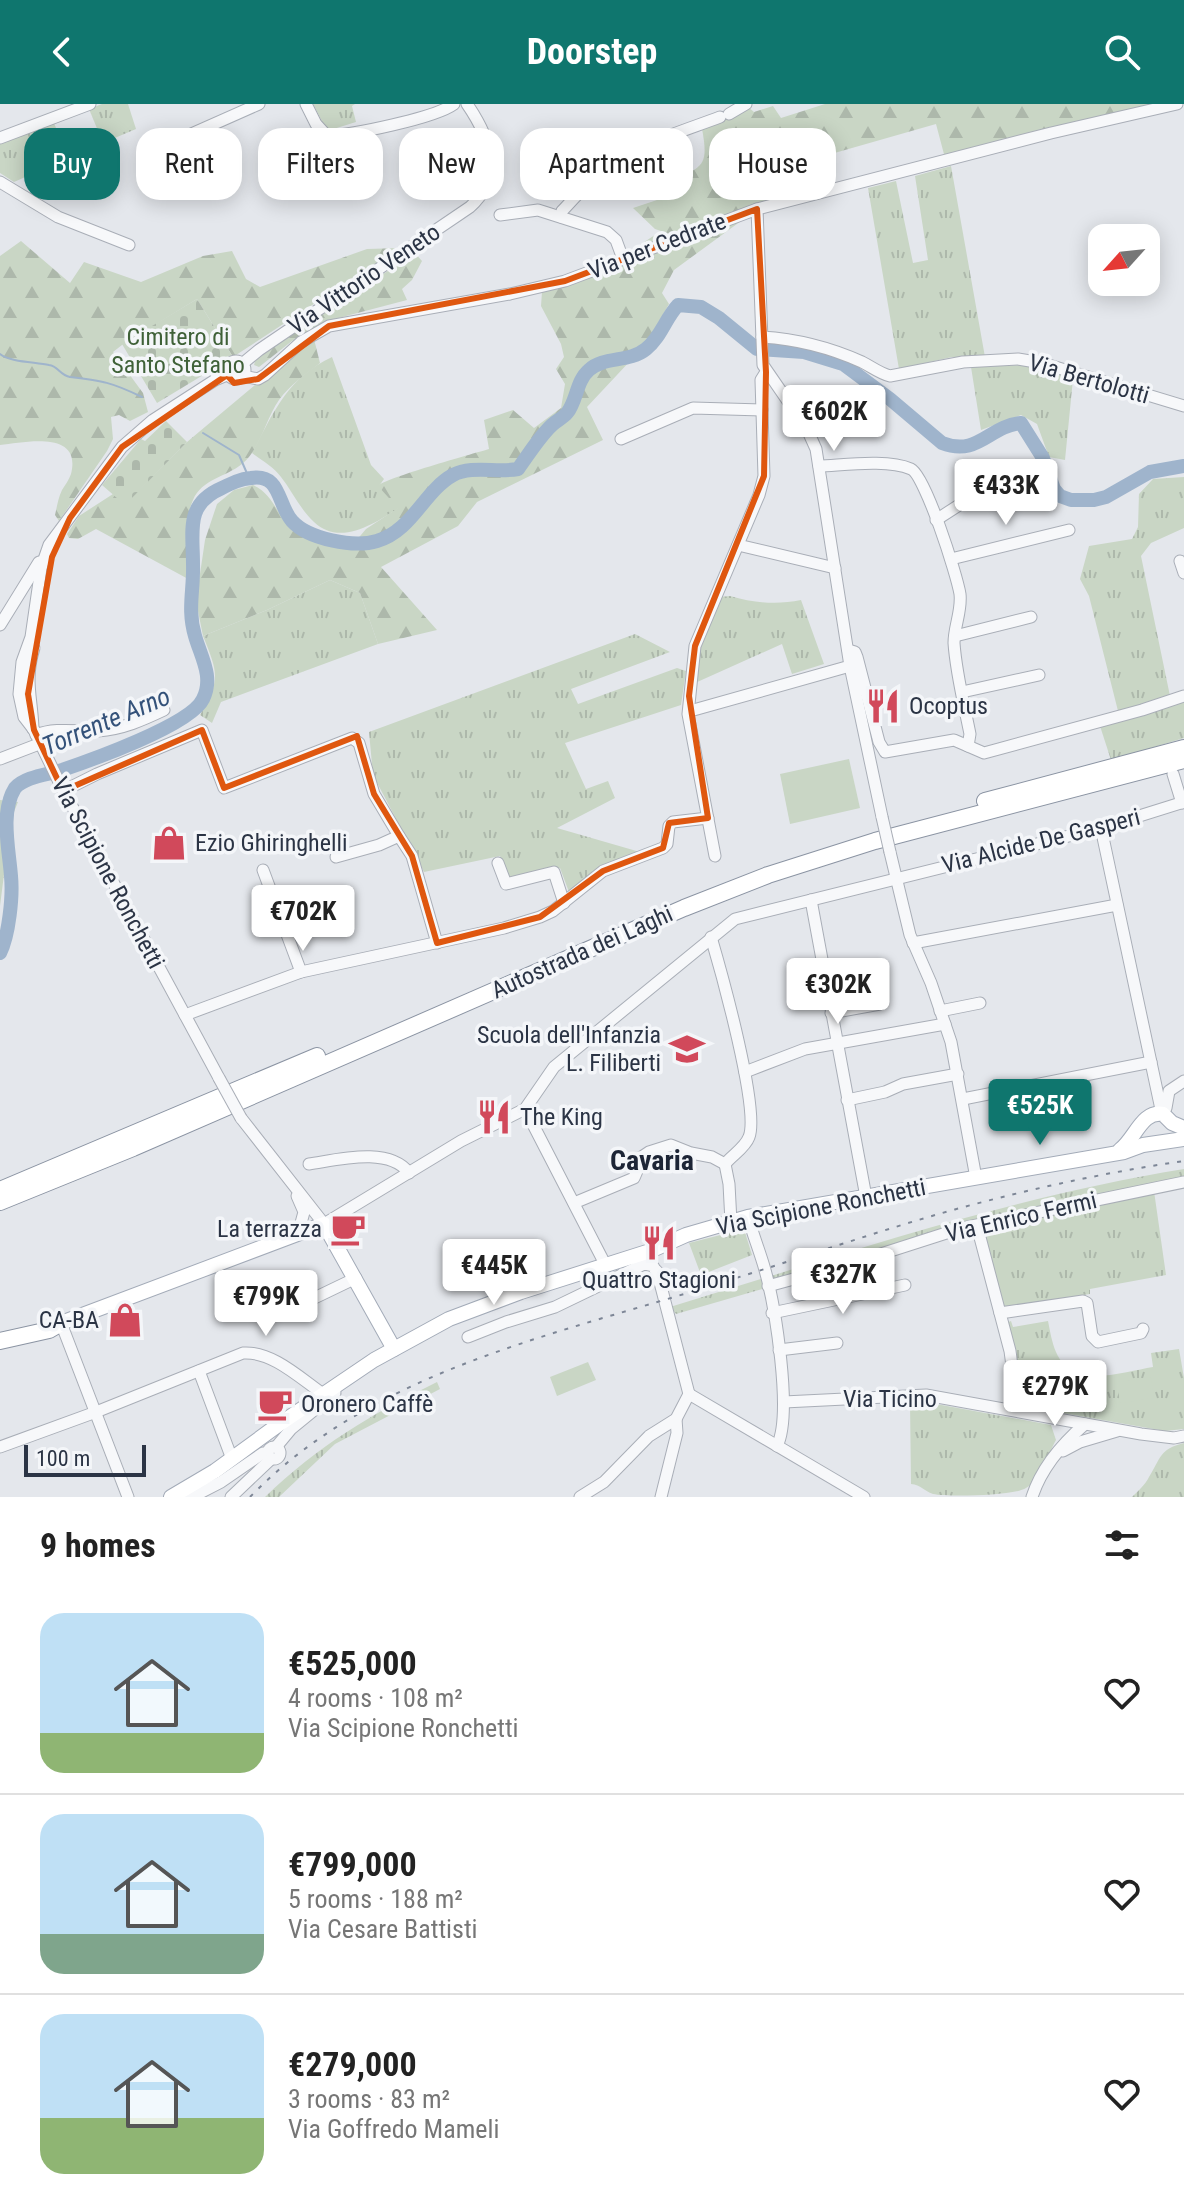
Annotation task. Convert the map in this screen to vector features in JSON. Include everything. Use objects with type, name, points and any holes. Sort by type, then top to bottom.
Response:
[{"type":"highway","name":"Autostrada dei Laghi","points":[[0,1190],[682,897],[764,866],[872,831],[1184,748]]},
{"type":"highway","name":"Autostrada dei Laghi","points":[[0,1202],[133,1148],[684,908],[768,875],[875,841],[1184,760]]},
{"type":"highway","points":[[0,1209],[133,1148]]},
{"type":"highway","points":[[7,1339],[49,1330],[61,1323]]},
{"type":"main road","points":[[1162,1120],[1171,1135],[1160,1144],[1146,1140],[1162,1120]]},
{"type":"main road","points":[[1112,1154],[1162,1120]]},
{"type":"main road","name":"Via Scipione Ronchetti","points":[[177,1494],[328,1390],[449,1319],[650,1251],[686,1235],[748,1217],[1131,1151],[1143,1145],[1184,1139]]},
{"type":"main road","points":[[61,1323],[324,1224],[394,1349]]},
{"type":"street","points":[[0,138],[90,104]]},
{"type":"street","points":[[205,128],[259,104]]},
{"type":"street","points":[[306,104],[316,124],[327,136],[439,112],[454,104]]},
{"type":"street","name":"Via Vittorio Veneto","points":[[41,587],[44,555],[107,464],[138,432],[227,375],[230,363],[239,361],[243,370],[259,350],[470,207],[482,195],[491,179],[491,161],[467,104]]},
{"type":"street","points":[[561,217],[562,211],[593,179],[618,160],[746,104]]},
{"type":"street","name":"Via per Cedrate","points":[[243,370],[258,379],[301,342],[329,326],[510,294],[565,281],[757,209],[1051,133],[1177,104]]},
{"type":"street","points":[[0,182],[58,217],[129,245]]},
{"type":"street","points":[[757,209],[762,358],[766,372],[807,429],[816,449],[850,666],[882,817],[913,943],[945,1024],[958,1074],[976,1178]]},
{"type":"street","points":[[500,215],[538,210],[613,235],[623,259]]},
{"type":"street","name":"Via Bertolotti","points":[[762,340],[823,348],[890,376],[963,362],[1030,361],[1184,406]]},
{"type":"street","points":[[715,856],[689,696],[695,646],[756,503],[764,476],[761,380],[766,372]]},
{"type":"street","points":[[621,439],[693,408],[762,410]]},
{"type":"street","points":[[819,466],[878,464],[910,468],[923,480],[951,559],[960,602],[955,636],[970,734],[968,746]]},
{"type":"street","points":[[936,520],[970,498]]},
{"type":"street","name":"Via Vittorio Veneto","points":[[41,587],[70,518]]},
{"type":"street","points":[[951,559],[1069,530]]},
{"type":"street","points":[[738,545],[835,568]]},
{"type":"street","points":[[0,625],[44,555]]},
{"type":"street","points":[[23,590],[41,587]]},
{"type":"street","name":"Via Scipione Ronchetti","points":[[41,587],[31,637],[22,662],[19,694],[24,717],[241,1118],[285,1175]]},
{"type":"street","name":"Via Scipione Ronchetti","points":[[36,736],[28,680],[38,638],[41,587]]},
{"type":"street","points":[[11,607],[29,602],[35,610]]},
{"type":"street","points":[[955,636],[1031,617]]},
{"type":"street","points":[[848,650],[855,652],[857,657],[879,742],[885,752],[954,740],[984,753],[1184,696]]},
{"type":"street","points":[[690,711],[850,666]]},
{"type":"street","points":[[962,692],[1039,675]]},
{"type":"street","points":[[0,759],[36,736],[51,731],[117,729],[164,710]]},
{"type":"street","points":[[61,787],[202,730],[224,788],[352,738],[359,743],[374,794],[412,856],[437,943]]},
{"type":"street","points":[[1173,774],[1183,802]]},
{"type":"street","name":"Via Alcide De Gasperi","points":[[525,1109],[554,1067],[735,919],[1101,828],[1183,802]]},
{"type":"street","points":[[185,1015],[301,972],[527,922],[553,911],[603,871],[663,848],[673,822],[708,818]]},
{"type":"street","points":[[1101,828],[1162,1120]]},
{"type":"street","points":[[336,857],[399,836]]},
{"type":"street","points":[[498,863],[506,884],[554,872],[564,903]]},
{"type":"street","points":[[263,870],[301,972]]},
{"type":"street","points":[[811,900],[866,1197]]},
{"type":"street","points":[[913,943],[1117,905]]},
{"type":"street","points":[[711,937],[745,1072],[753,1117],[746,1143],[734,1151],[725,1164],[731,1222]]},
{"type":"street","points":[[940,1011],[980,1003]]},
{"type":"street","points":[[831,1013],[880,1004]]},
{"type":"street","points":[[745,1072],[805,1049],[945,1024]]},
{"type":"street","points":[[963,1099],[1151,1062]]},
{"type":"street","points":[[847,1100],[885,1092],[903,1084],[958,1074]]},
{"type":"street","points":[[1156,1083],[1184,1080]]},
{"type":"street","points":[[1162,1120],[1166,1097],[1173,1087],[1184,1080]]},
{"type":"street","points":[[285,1175],[324,1224],[461,1141],[525,1109],[605,1264]]},
{"type":"street","points":[[574,1203],[634,1178],[637,1160],[649,1152],[671,1145],[725,1164]]},
{"type":"street","points":[[309,1164],[378,1158],[396,1162],[409,1173]]},
{"type":"street","points":[[285,1175],[304,1212],[298,1234]]},
{"type":"street","name":"Via Enrico Fermi","points":[[768,1286],[977,1226],[1184,1182]]},
{"type":"street","points":[[748,1217],[768,1286],[779,1350],[784,1402],[783,1432],[777,1446]]},
{"type":"street","points":[[977,1226],[1010,1351],[1018,1411]]},
{"type":"street","points":[[580,1497],[604,1482],[649,1436],[676,1419],[689,1394],[650,1251]]},
{"type":"street","points":[[468,1337],[555,1307],[644,1264],[653,1266],[658,1275]]},
{"type":"street","points":[[304,1303],[356,1278]]},
{"type":"street","points":[[772,1313],[905,1285]]},
{"type":"street","points":[[1000,1313],[1083,1301],[1087,1303],[1092,1336],[1098,1342],[1141,1333],[1143,1329]]},
{"type":"street","points":[[61,1323],[128,1497]]},
{"type":"street","points":[[779,1350],[837,1343]]},
{"type":"street","points":[[0,1447],[250,1353],[272,1360],[335,1393],[291,1429],[231,1497]]},
{"type":"street","points":[[199,1371],[232,1459]]},
{"type":"street","points":[[689,1394],[864,1497]]},
{"type":"street","name":"Via Ticino","points":[[784,1402],[926,1395],[1120,1431],[1174,1438],[1184,1436]]},
{"type":"street","points":[[1050,1417],[1062,1434],[1058,1452]]},
{"type":"street","points":[[661,1497],[677,1433],[676,1419]]},
{"type":"street","points":[[1080,1442],[1091,1425]]},
{"type":"street","points":[[1032,1497],[1035,1486],[1058,1452],[1091,1425]]},
{"type":"street","points":[[1058,1452],[1080,1442],[1120,1431]]},
{"type":"street","points":[[177,1494],[194,1496],[263,1453],[271,1453]]},
{"type":"highlighted area","points":[[757,209],[766,372],[764,476],[695,646],[689,696],[708,818],[669,823],[663,848],[603,871],[540,917],[437,943],[412,856],[374,794],[357,736],[224,788],[202,730],[63,791],[34,730],[28,694],[52,557],[70,518],[122,447],[227,375],[234,383],[258,379],[329,326],[565,281]]},
{"type":"green space","points":[[102,104],[128,104],[136,129],[120,136],[120,128],[97,128],[89,109]]},
{"type":"green space","points":[[313,104],[355,104],[352,106],[356,122],[325,128]]},
{"type":"green space","points":[[825,104],[1158,104],[945,158],[936,124],[836,153],[836,128],[709,128],[709,200],[779,200],[632,250],[661,231],[633,208],[657,200],[693,200],[693,170],[700,165],[705,152],[702,129],[747,106],[754,112],[773,106],[781,118]]},
{"type":"green space","points":[[24,134],[24,178],[14,182],[0,173],[0,143]]},
{"type":"green space","points":[[951,166],[985,357],[952,357],[899,369],[868,188],[896,181],[913,263],[928,260],[915,176]]},
{"type":"green space","points":[[741,221],[674,270],[662,293],[669,304],[646,344],[587,407],[603,440],[477,502],[458,526],[381,567],[437,630],[378,644],[360,593],[330,580],[203,636],[196,601],[205,540],[217,504],[234,490],[253,485],[266,495],[284,520],[302,536],[350,548],[366,529],[398,508],[378,486],[384,482],[489,449],[484,420],[513,410],[534,428],[561,408],[565,384],[556,369],[564,357],[561,344],[541,306],[542,292]]},
{"type":"green space","points":[[21,241],[70,283],[84,262],[141,282],[203,256],[232,251],[246,279],[260,287],[367,249],[399,248],[233,357],[197,299],[113,352],[143,393],[148,412],[130,421],[119,415],[111,417],[113,439],[107,451],[59,521],[55,515],[59,499],[71,474],[72,460],[68,450],[60,445],[37,441],[0,445],[0,256]]},
{"type":"green space","points":[[415,253],[422,261],[412,280],[402,289],[407,300],[327,321],[292,341],[259,367],[254,365],[256,358]]},
{"type":"green space","name":"Cimitero di Santo Stefano","points":[[197,299],[233,357],[157,403],[122,344]]},
{"type":"green space","points":[[314,339],[320,363],[279,400],[258,442],[242,464],[202,487],[193,500],[187,529],[190,580],[96,529],[78,539],[69,538],[67,534],[79,516],[113,494],[125,504],[187,442],[255,385],[268,380]]},
{"type":"green space","points":[[332,357],[371,465],[384,479],[379,486],[399,508],[368,526],[346,533],[324,529],[314,522],[278,473],[252,453],[275,410],[293,386],[317,365]]},
{"type":"green space","points":[[1025,365],[1073,379],[1065,460],[1049,457],[1037,424],[1021,415],[981,430],[971,367]]},
{"type":"green space","points":[[166,421],[187,442],[125,505],[102,485],[141,439],[145,441]]},
{"type":"green space","points":[[1184,477],[1184,528],[1151,543],[1141,556],[1170,696],[1118,711],[1089,596],[1080,579],[1089,546],[1132,539],[1138,527],[1139,494],[1153,479]]},
{"type":"green space","points":[[330,580],[360,593],[378,644],[221,702],[212,723],[200,715],[215,676],[203,636]]},
{"type":"green space","points":[[719,597],[766,602],[801,600],[824,664],[792,674],[782,644],[695,683],[698,646]]},
{"type":"green space","points":[[635,634],[670,652],[571,689],[578,704],[677,668],[686,671],[681,705],[565,743],[586,789],[608,781],[615,798],[557,828],[640,852],[569,892],[560,868],[509,878],[500,856],[424,872],[373,775],[369,732]]},
{"type":"green space","points":[[1184,702],[1184,738],[1111,760],[1100,726]]},
{"type":"green space","points":[[849,759],[860,808],[790,824],[780,774]]},
{"type":"green space","points":[[0,800],[18,802],[11,819],[0,906]]},
{"type":"green space","points":[[1184,1169],[1184,1178],[1065,1200],[935,1232],[772,1282],[771,1276],[976,1215],[1079,1189]]},
{"type":"green space","points":[[1154,1191],[1166,1275],[1090,1289],[1090,1294],[1003,1305],[983,1232],[986,1229]]},
{"type":"green space","points":[[744,1229],[752,1255],[701,1275],[689,1243]]},
{"type":"green space","points":[[764,1278],[766,1288],[676,1314],[670,1307]]},
{"type":"green space","points":[[1011,1321],[1013,1327],[1048,1321],[1055,1348],[1064,1364],[1086,1375],[1099,1376],[1153,1367],[1151,1353],[1179,1349],[1184,1378],[1184,1429],[1165,1431],[1023,1406],[1006,1323]]},
{"type":"green space","points":[[588,1362],[596,1380],[557,1396],[550,1377]]},
{"type":"green space","points":[[1151,1377],[1154,1398],[1120,1403],[1117,1382]]},
{"type":"green space","points":[[437,1382],[440,1389],[335,1444],[279,1497],[265,1497],[346,1432]]},
{"type":"green space","points":[[910,1402],[925,1402],[1051,1425],[1056,1440],[1040,1473],[1026,1488],[965,1496],[933,1494],[911,1484]]},
{"type":"green space","points":[[1184,1443],[1184,1497],[1132,1497],[1146,1483],[1165,1451]]},
{"type":"waterway","name":"Torrente Arno","points":[[0,953],[11,904],[7,819],[15,788],[30,779],[92,759],[160,731],[195,709],[203,699],[207,675],[191,617],[192,529],[202,502],[210,494],[233,483],[251,478],[268,480],[292,521],[309,533],[344,542],[377,541],[400,529],[453,475],[468,470],[518,469],[543,435],[567,413],[581,380],[589,370],[646,349],[678,305],[701,307],[757,349],[804,352],[843,364],[942,443],[954,446],[974,444],[1000,429],[1021,423],[1043,458],[1054,489],[1060,496],[1071,500],[1106,497],[1150,472],[1184,466]]},
{"type":"waterway","points":[[0,354],[52,366],[67,376],[107,383],[142,397]]},
{"type":"waterway","points":[[203,433],[239,455],[249,478]]},
{"type":"railway","points":[[250,1497],[299,1453],[353,1417],[411,1386],[472,1361],[534,1339],[960,1208],[1071,1181],[1184,1161]]},
{"type":"place","name":"Ocoptus","points":[[883,706]]},
{"type":"place","name":"Ezio Ghiringhelli","points":[[169,843]]},
{"type":"place","name":"Scuola dell'Infanzia L. Filiberti","points":[[687,1049]]},
{"type":"place","name":"The King","points":[[494,1117]]},
{"type":"place","name":"La terrazza","points":[[348,1229]]},
{"type":"place","name":"Quattro Stagioni","points":[[659,1243]]},
{"type":"place","name":"CA-BA","points":[[125,1320]]},
{"type":"place","name":"Oronero Caffè","points":[[275,1404]]},
{"type":"district","name":"Cavaria","points":[[652,1160]]}]
